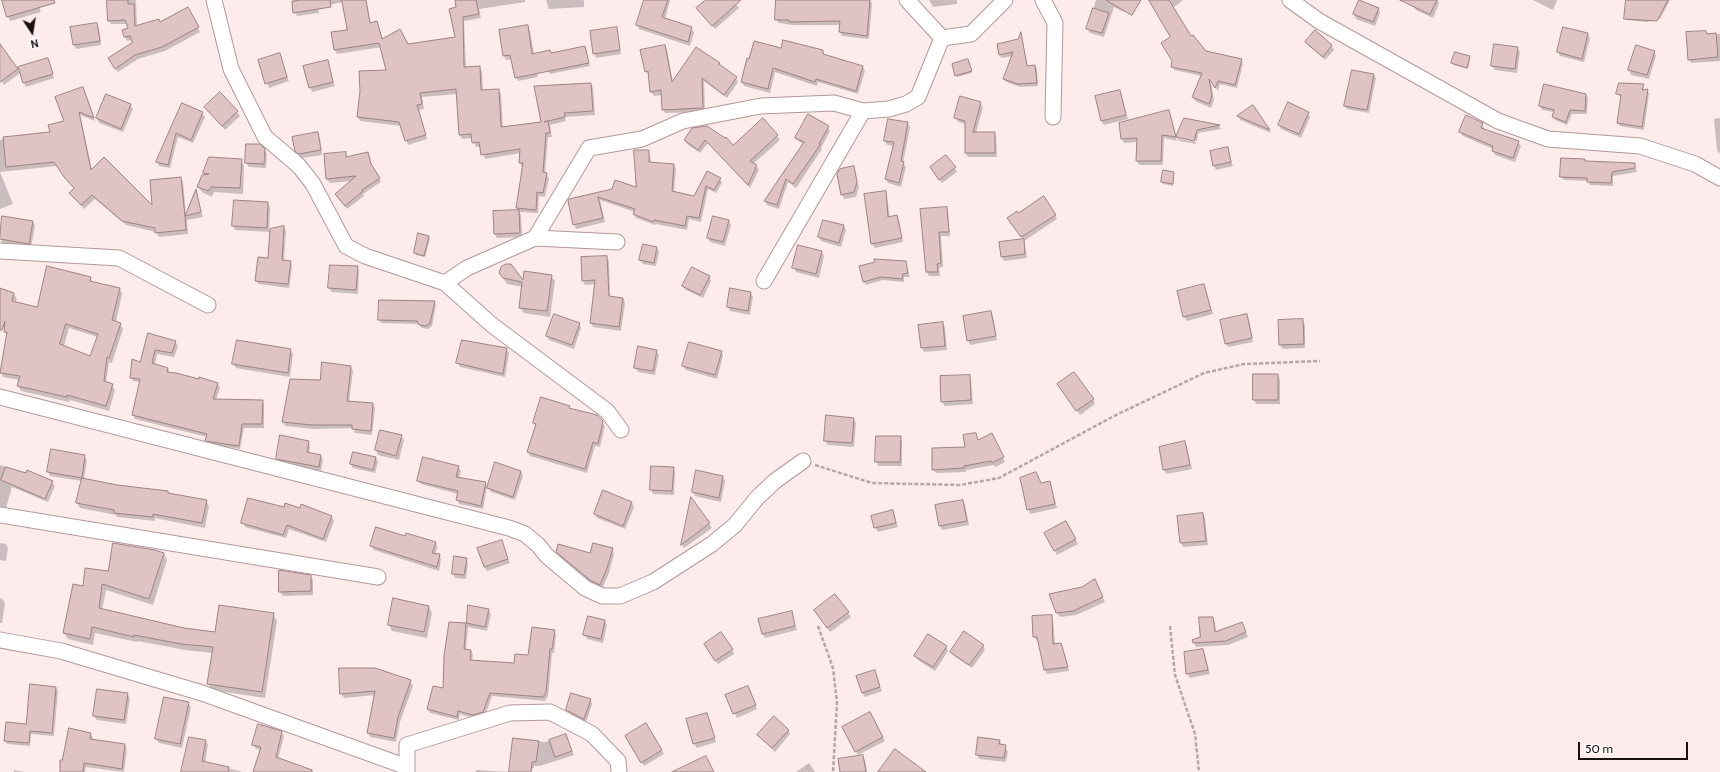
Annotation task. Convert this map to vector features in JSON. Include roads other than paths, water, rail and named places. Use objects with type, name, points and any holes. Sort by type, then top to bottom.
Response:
[{"type":"street","points":[[214,0],[231,69],[265,137],[300,166],[313,184],[346,246],[364,256],[445,283],[492,325],[607,411],[621,430]]},
{"type":"street","points":[[907,0],[942,38]]},
{"type":"street","points":[[942,38],[971,34],[1005,0]]},
{"type":"street","points":[[1042,0],[1055,23],[1053,117]]},
{"type":"street","points":[[1290,0],[1319,21],[1498,121],[1548,139],[1640,146],[1695,164],[1720,178]]},
{"type":"street","points":[[535,238],[589,148],[642,139],[683,121],[761,106],[834,102],[863,111],[889,109],[906,104],[918,96],[942,38]]},
{"type":"street","points":[[764,281],[863,111]]},
{"type":"street","points":[[1695,164],[1720,164]]},
{"type":"street","points":[[445,283],[467,268],[535,238],[616,242]]},
{"type":"street","points":[[0,251],[119,258],[208,305]]},
{"type":"street","points":[[0,397],[510,528],[525,534],[538,545],[547,556],[585,588],[602,596],[620,596],[638,590],[712,544],[735,525],[757,498],[774,481],[803,461]]},
{"type":"street","points":[[0,515],[378,577]]},
{"type":"street","points":[[0,640],[61,651],[195,691],[407,769],[407,746],[510,713],[550,712],[592,734],[618,761],[619,772]]}]
